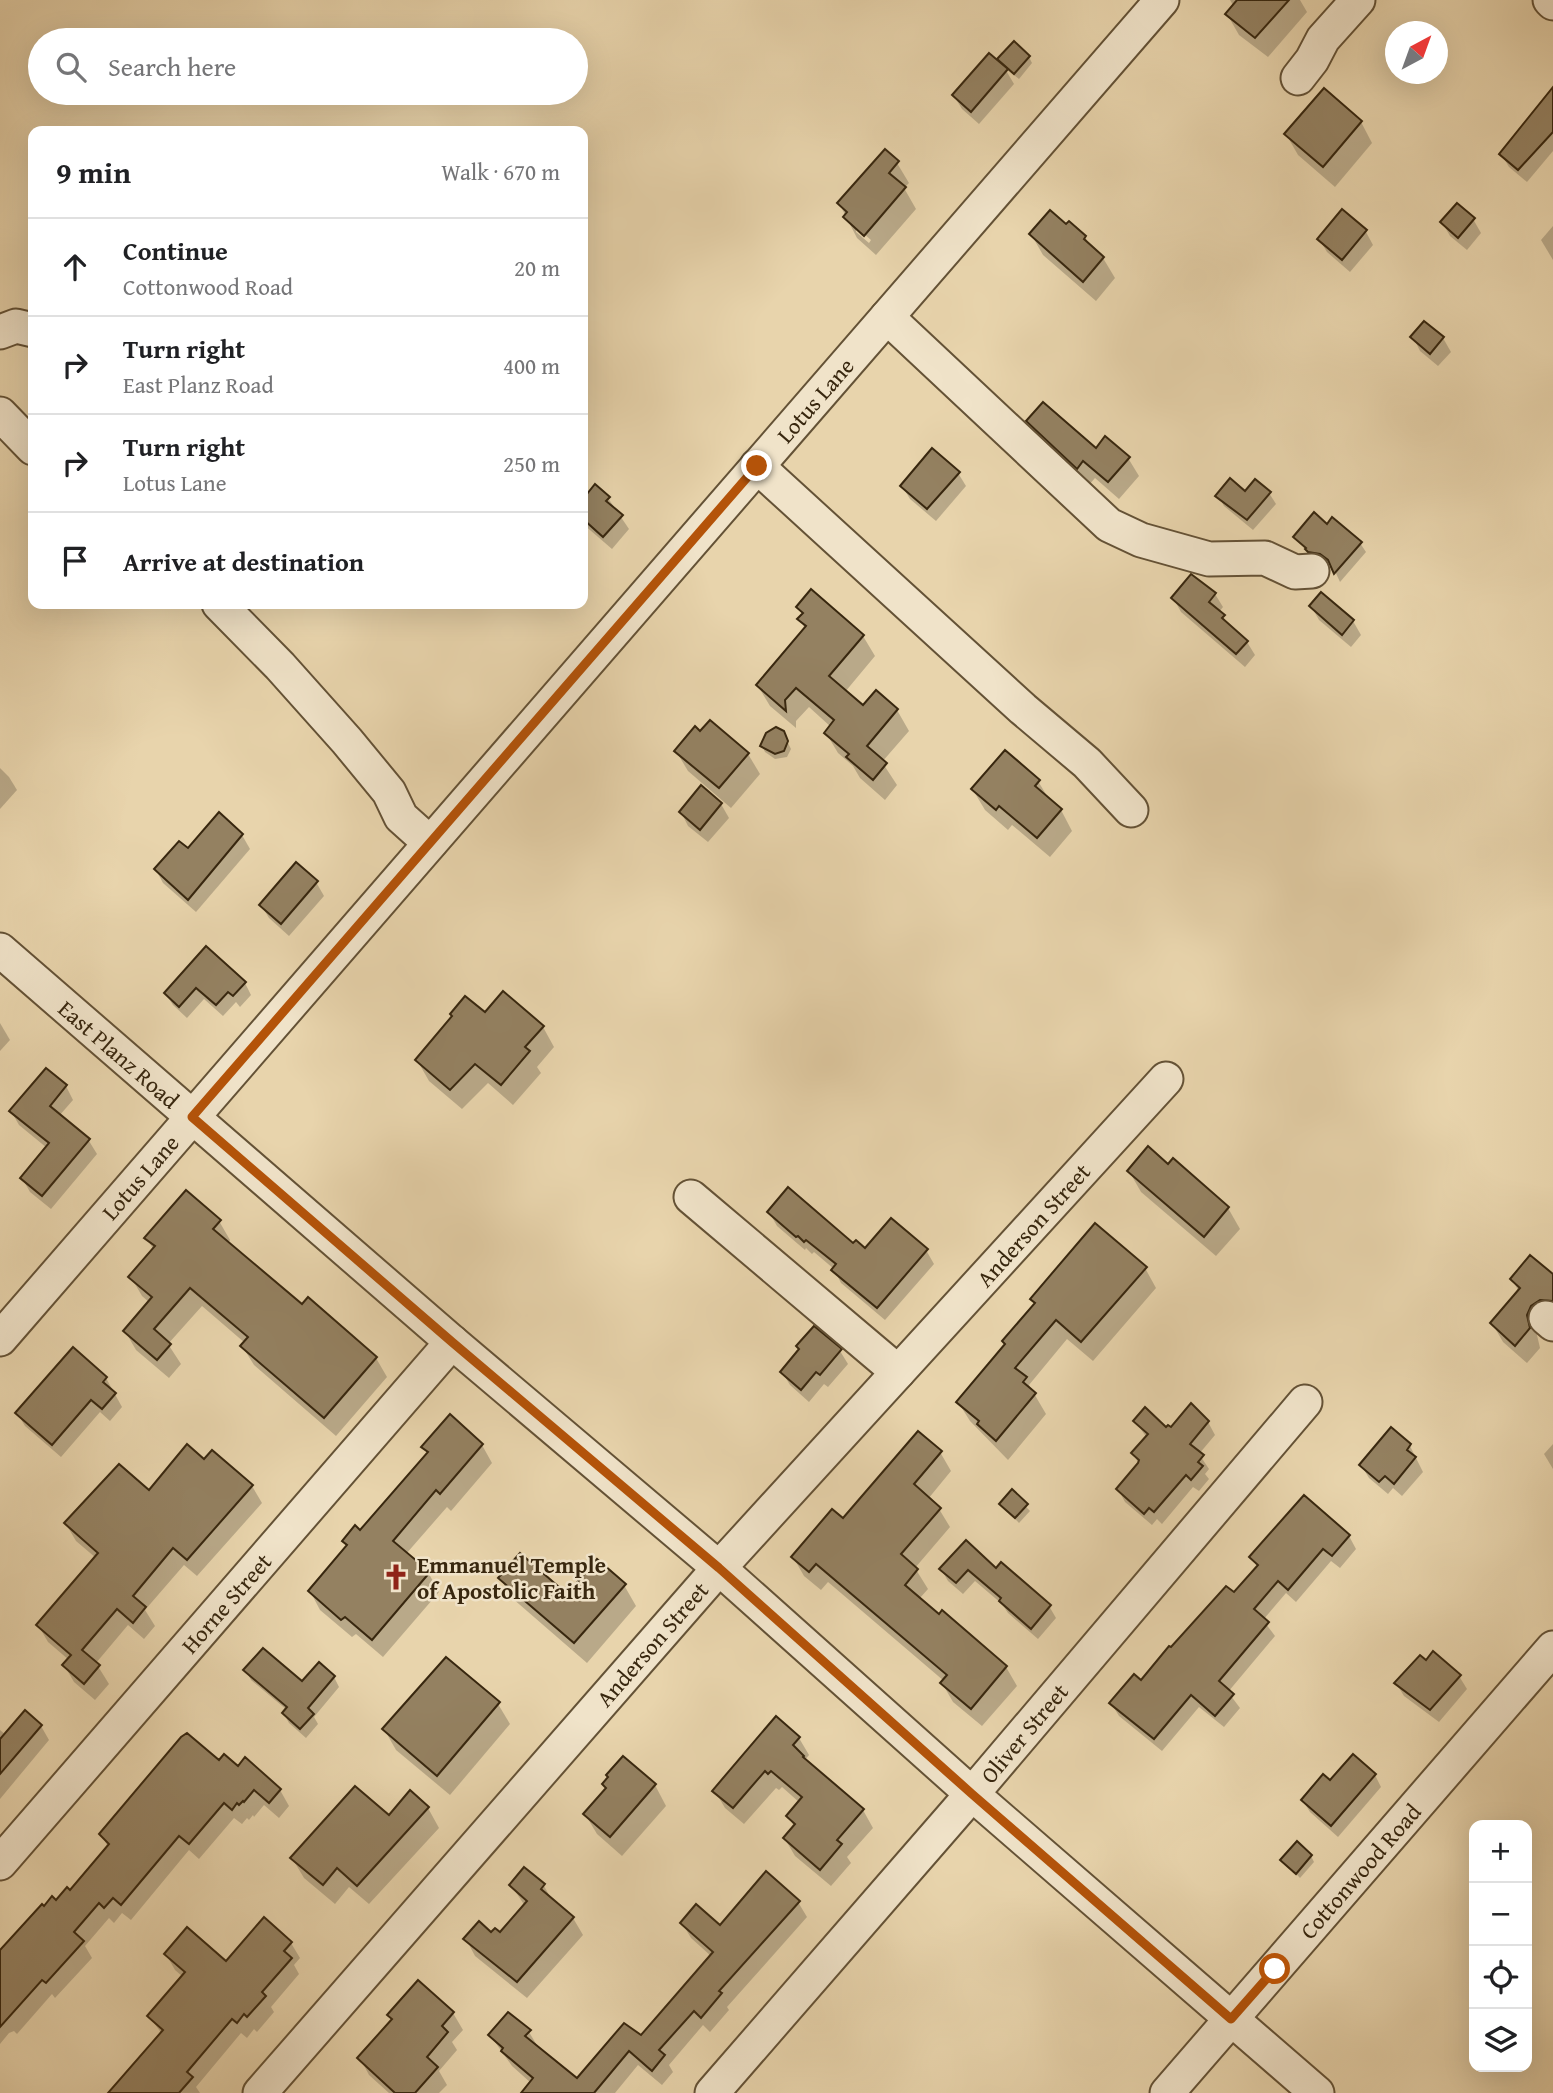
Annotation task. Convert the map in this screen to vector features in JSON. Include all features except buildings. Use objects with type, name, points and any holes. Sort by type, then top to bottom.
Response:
[{"type":"street","name":"Lotus Lane","points":[[0,1339],[1161,0]]},
{"type":"street","points":[[1298,78],[1323,39],[1358,0]]},
{"type":"street","points":[[887,317],[1109,525],[1141,540],[1209,559],[1265,558],[1295,572],[1312,571]]},
{"type":"street","points":[[0,332],[16,326],[28,329]]},
{"type":"street","points":[[0,414],[28,443]]},
{"type":"street","points":[[757,466],[1023,709],[1087,763],[1131,810]]},
{"type":"street","points":[[224,609],[280,666],[347,741],[389,792],[401,817],[430,843]]},
{"type":"street","name":"East Planz Road","points":[[0,950],[452,1342],[719,1568],[972,1794],[1317,2093]]},
{"type":"street","name":"Anderson Street","points":[[260,2093],[719,1568],[1166,1079]]},
{"type":"street","points":[[691,1197],[898,1372]]},
{"type":"street","name":"Horne Street","points":[[0,1863],[452,1342]]},
{"type":"street","name":"Oliver Street","points":[[712,2093],[972,1794],[1305,1402]]},
{"type":"street","name":"Cottonwood Road","points":[[1167,2093],[1553,1648]]},
{"type":"place","name":"Emmanuel Temple of Apostolic Faith","points":[[396,1577]]},
{"type":"route","points":[[757,466],[192,1117],[719,1568],[972,1794],[1231,2019],[1275,1969]]}]
